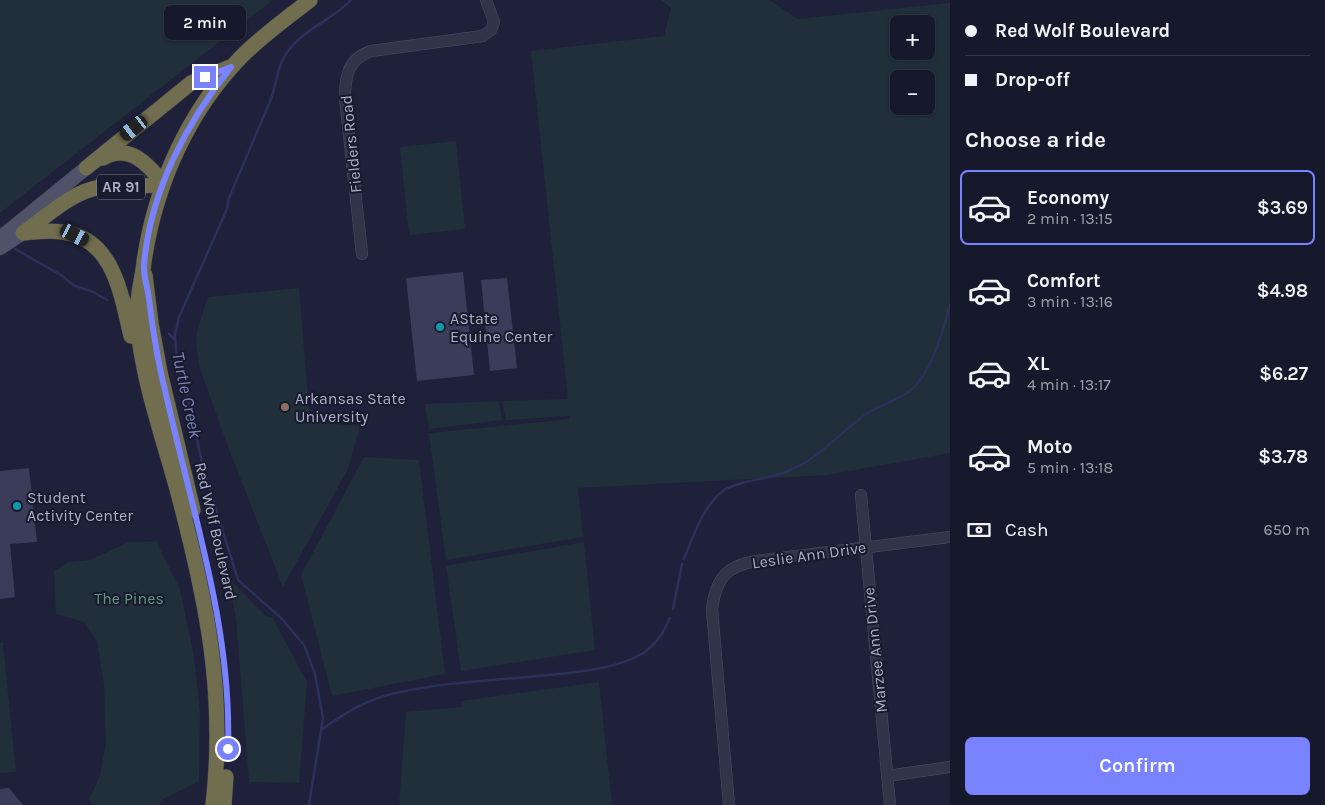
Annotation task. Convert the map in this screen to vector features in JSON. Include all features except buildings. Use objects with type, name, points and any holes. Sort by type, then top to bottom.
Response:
[{"type":"highway","name":"Red Wolf Boulevard","points":[[213,805],[218,725],[210,627],[182,508],[149,386],[137,318],[138,295],[151,223],[163,183],[192,122],[211,91],[231,67],[259,40],[310,0]]},
{"type":"highway","name":"AR 91","points":[[86,168],[191,83],[231,67]]},
{"type":"highway","points":[[86,168],[109,155],[126,153],[139,158],[163,183]]},
{"type":"highway","name":"AR 91","points":[[23,233],[68,201],[99,188],[147,188],[163,183]]},
{"type":"highway","points":[[23,233],[50,231],[75,235],[98,249],[108,260],[116,276],[138,364],[149,386]]},
{"type":"highway","name":"Red Wolf Boulevard","points":[[144,268],[151,324],[160,372],[216,606],[223,652],[228,730],[224,805]]},
{"type":"main road","name":"AR 91","points":[[0,238],[86,168]]},
{"type":"main road","name":"AR 91","points":[[0,248],[23,233]]},
{"type":"street","name":"Fielders Road","points":[[362,254],[345,98],[346,79],[352,62],[361,54],[371,51],[483,36],[491,30],[494,22],[486,0]]},
{"type":"street","name":"Marzee Ann Drive","points":[[861,495],[890,805]]},
{"type":"street","name":"Leslie Ann Drive","points":[[729,805],[712,622],[713,596],[717,586],[731,568],[746,563],[950,537]]},
{"type":"street","points":[[888,776],[950,767]]},
{"type":"green space","points":[[0,0],[273,0],[0,213]]},
{"type":"green space","points":[[661,0],[770,0],[798,19],[950,3],[950,453],[827,475],[578,488],[583,537],[446,560],[429,433],[570,419],[570,416],[506,420],[502,401],[568,399],[531,51],[664,36],[671,8]]},
{"type":"green space","points":[[456,141],[465,229],[409,235],[400,147]]},
{"type":"green space","points":[[299,288],[310,422],[360,426],[348,469],[283,587],[230,452],[199,366],[196,340],[198,327],[208,297]]},
{"type":"green space","points":[[499,401],[502,420],[429,429],[425,404]]},
{"type":"green space","points":[[364,457],[419,460],[445,674],[332,696],[301,575]]},
{"type":"green space","name":"The Pines","points":[[156,541],[180,589],[194,656],[200,712],[199,781],[163,799],[159,805],[93,805],[89,800],[100,775],[106,744],[104,685],[97,641],[84,622],[56,614],[54,571],[69,562],[90,560],[127,543]]},
{"type":"green space","points":[[584,542],[595,650],[461,671],[446,566]]},
{"type":"green space","points":[[228,577],[266,616],[272,617],[307,682],[299,783],[249,782],[236,619]]},
{"type":"green space","points":[[0,643],[3,643],[16,772],[0,773]]},
{"type":"green space","points":[[599,682],[612,805],[399,805],[406,712],[462,707],[461,701]]},
{"type":"waterway","name":"Turtle Creek","points":[[309,805],[323,718],[315,674],[304,645],[281,618],[238,580],[203,467],[187,394],[177,363],[175,335],[179,317],[227,209],[229,198],[271,99],[284,56],[310,30],[351,0]]},
{"type":"waterway","points":[[15,249],[61,275],[73,285],[93,292],[107,300]]},
{"type":"waterway","points":[[684,559],[704,513],[723,491],[735,485],[781,474],[799,466],[820,452],[868,413],[912,389],[934,356],[950,304]]},
{"type":"waterway","name":"Turtle Creek","points":[[169,334],[175,340]]},
{"type":"waterway","points":[[673,609],[682,564]]},
{"type":"waterway","points":[[321,730],[357,707],[396,693],[456,683],[580,672],[623,662],[643,653],[652,646],[670,618]]},
{"type":"place","name":"AState Equine Center","points":[[440,327]]},
{"type":"place","name":"Arkansas State University","points":[[285,407]]},
{"type":"place","name":"Student Activity Center","points":[[17,506]]},
{"type":"route","points":[[205,77],[231,67],[211,91],[192,122],[163,183],[151,223],[144,268],[151,324],[160,372],[216,606],[227,696],[228,749]]}]
